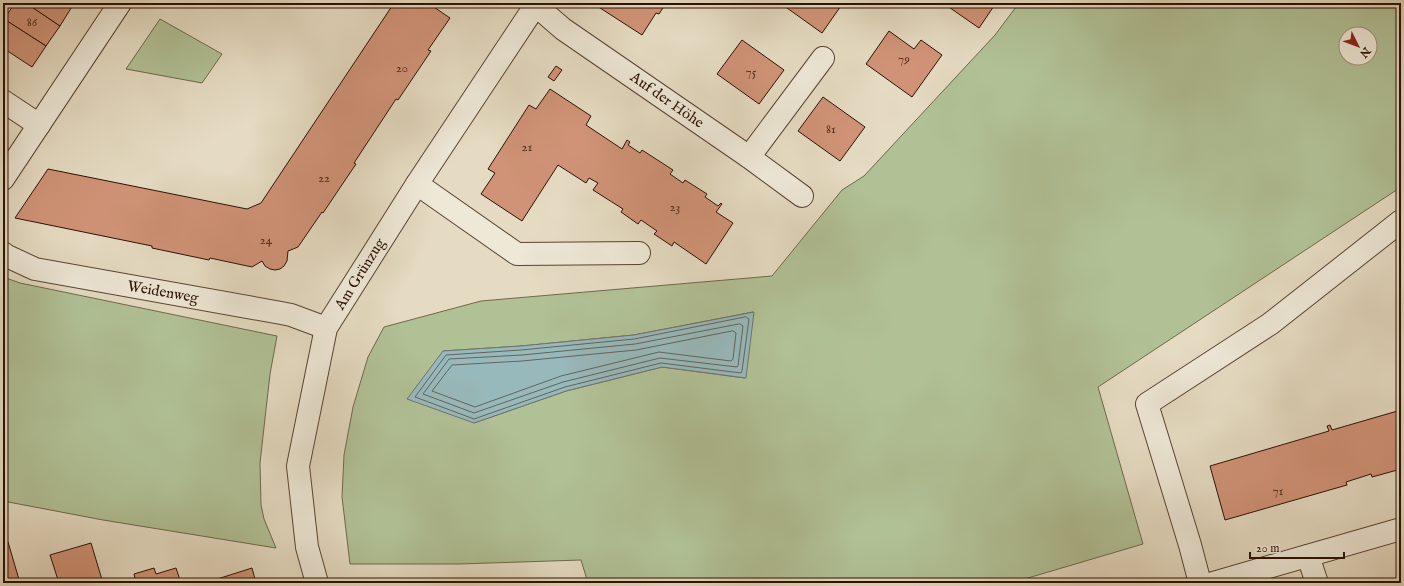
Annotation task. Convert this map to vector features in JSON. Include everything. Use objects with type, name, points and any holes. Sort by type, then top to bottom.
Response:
[{"type":"street","points":[[3,179],[120,3]]},
{"type":"street","name":"Auf der Höhe","points":[[535,4],[563,29],[749,157],[802,196]]},
{"type":"street","name":"Am Grünzug","points":[[317,583],[307,547],[298,466],[326,328],[417,184],[535,4]]},
{"type":"street","points":[[749,157],[823,58]]},
{"type":"street","points":[[3,101],[39,125]]},
{"type":"street","points":[[417,184],[516,254],[639,254]]},
{"type":"street","points":[[1200,583],[1190,544],[1147,404],[1270,324],[1401,221]]},
{"type":"street","name":"Weidenweg","points":[[3,253],[35,269],[291,315],[326,328]]},
{"type":"street","points":[[1213,583],[1401,529]]},
{"type":"street","points":[[1308,556],[1317,583]]},
{"type":"green space","points":[[1019,3],[1401,3],[1401,187],[1098,387],[1143,544],[1011,583],[588,583],[581,560],[459,564],[350,564],[342,497],[344,455],[353,407],[368,357],[384,327],[481,301],[772,276],[842,190],[864,176],[995,35]],"holes":[[[753,312],[745,378],[662,367],[566,391],[474,423],[443,351],[521,346],[634,335]]]},
{"type":"green space","points":[[160,19],[222,54],[202,83],[126,69]]},
{"type":"green space","points":[[3,277],[20,283],[277,336],[270,374],[260,463],[261,505],[264,519],[276,548],[103,520],[3,501]]},
{"type":"water","points":[[754,312],[746,378],[662,367],[566,391],[474,423],[407,399],[443,351],[521,346],[634,335]]},
{"type":"building","points":[[15,3],[26,3],[60,26],[46,46],[4,19]]},
{"type":"building","points":[[26,3],[70,3],[73,5],[60,26]]},
{"type":"building","points":[[394,3],[428,3],[450,18],[428,50],[431,51],[398,100],[396,99],[354,163],[356,164],[323,213],[322,212],[298,247],[288,251],[287,261],[280,269],[270,269],[265,266],[262,261],[252,267],[210,258],[209,260],[152,248],[152,246],[15,218],[48,169],[247,209],[261,203]]},
{"type":"building","points":[[599,3],[666,3],[659,14],[656,13],[642,35],[597,6]]},
{"type":"building","points":[[780,3],[843,3],[822,33]]},
{"type":"building","points":[[943,3],[996,3],[979,28]]},
{"type":"building","points":[[4,19],[46,46],[32,67],[3,48]]},
{"type":"building","points":[[889,31],[914,49],[921,40],[942,55],[912,97],[866,64]]},
{"type":"building","points":[[742,40],[784,70],[759,104],[717,74]]},
{"type":"building","points":[[556,66],[562,70],[554,81],[548,77]]},
{"type":"building","points":[[550,89],[591,116],[586,125],[622,149],[627,140],[630,142],[628,145],[640,153],[642,150],[673,170],[670,174],[683,183],[685,180],[707,194],[705,197],[718,206],[721,203],[722,204],[716,212],[733,223],[706,264],[674,242],[672,246],[654,234],[657,231],[641,220],[638,224],[621,212],[623,209],[593,190],[598,183],[589,178],[586,183],[558,165],[522,221],[481,194],[495,173],[488,169],[529,105],[536,109]]},
{"type":"building","points":[[823,97],[865,127],[840,161],[798,131]]},
{"type":"building","points":[[1401,410],[1401,469],[1372,477],[1371,474],[1346,482],[1347,485],[1225,520],[1210,466],[1329,431],[1327,426],[1330,425],[1332,430]]},
{"type":"building","points":[[8,542],[20,583],[3,583],[3,543]]},
{"type":"building","points":[[91,543],[103,583],[59,583],[50,555]]},
{"type":"building","points":[[154,568],[156,574],[176,568],[181,583],[136,583],[134,574]]},
{"type":"building","points":[[252,568],[256,583],[212,583],[211,581]]}]
